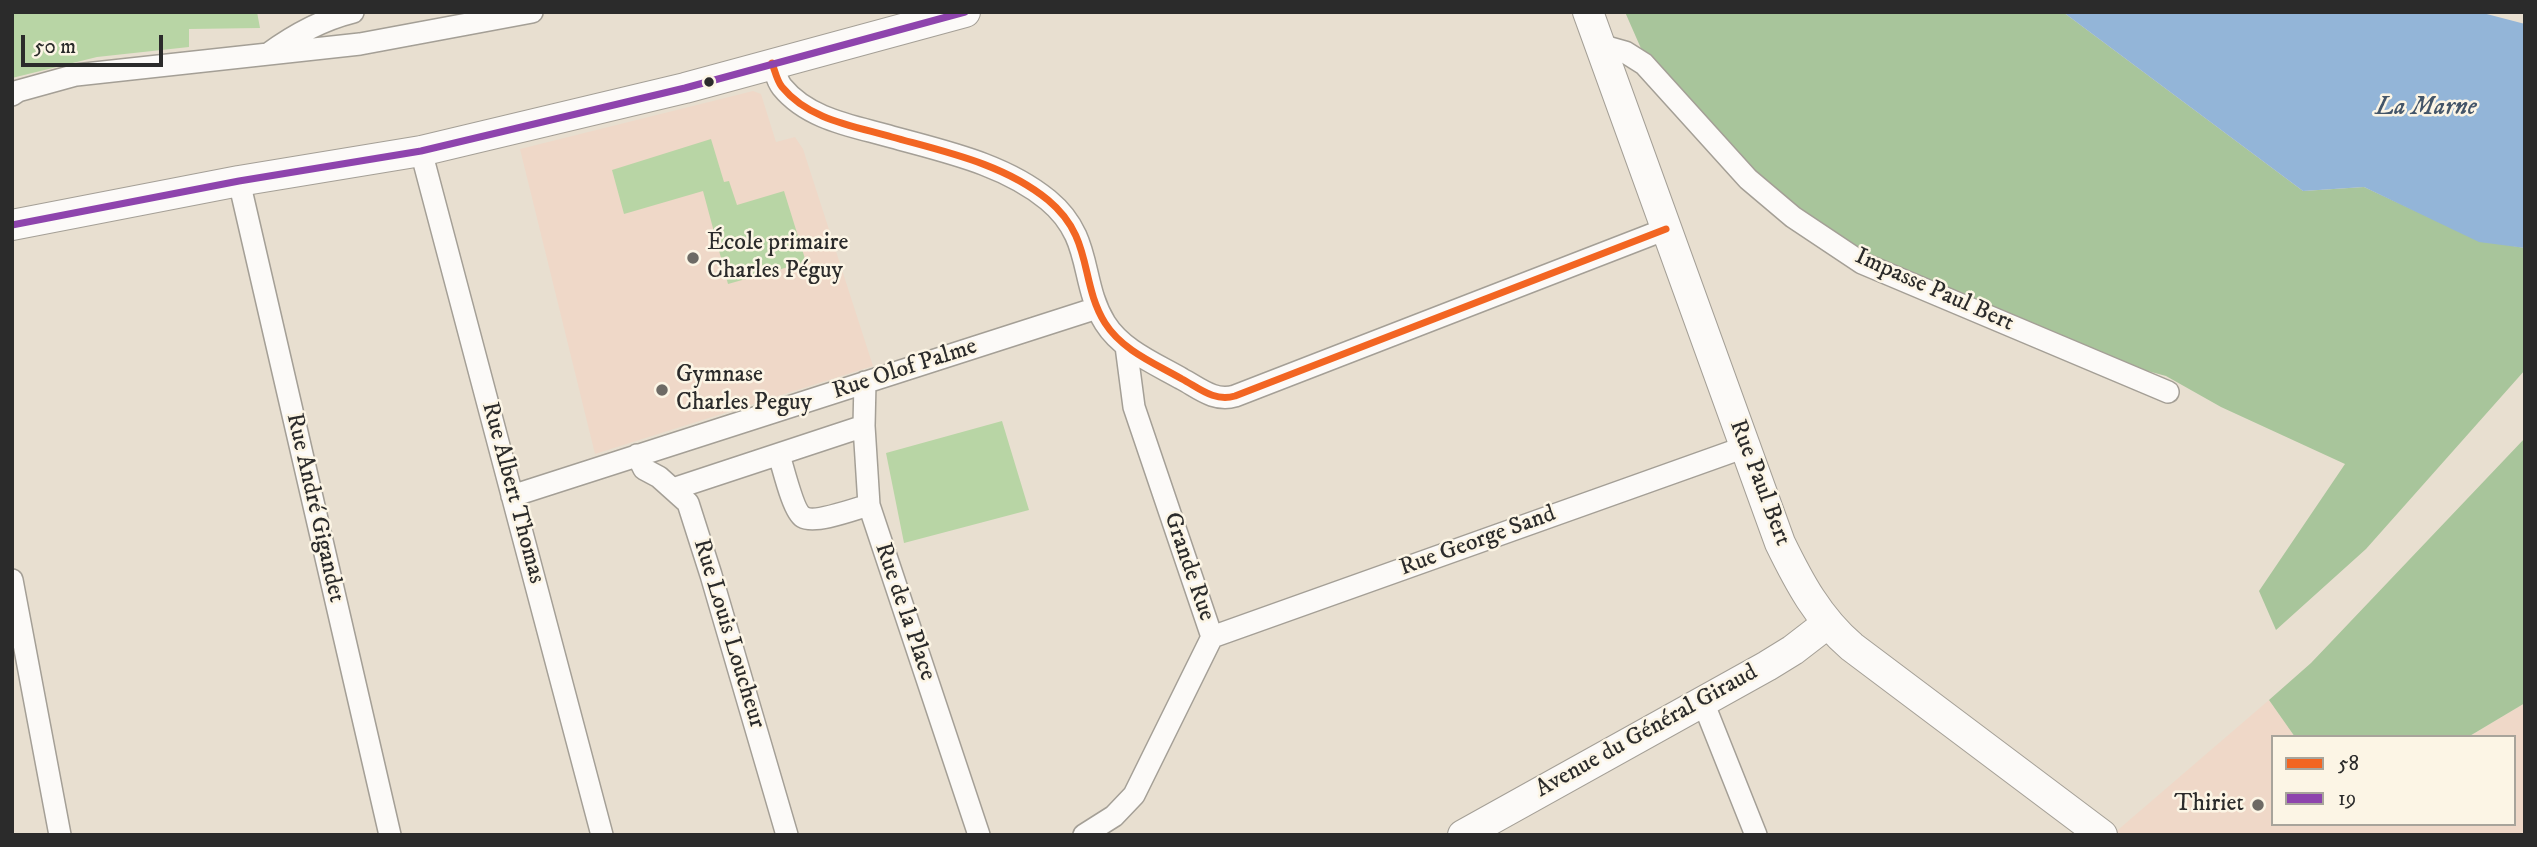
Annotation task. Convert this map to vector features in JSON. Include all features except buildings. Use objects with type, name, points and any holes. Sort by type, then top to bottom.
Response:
[{"type":"main road","points":[[12,225],[239,181],[421,151],[685,89],[965,12]]},
{"type":"main road","name":"Rue Paul Bert","points":[[1588,12],[1780,543],[1801,585],[1828,623],[1863,655],[2101,834]]},
{"type":"main road","name":"Avenue du Général Giraud","points":[[1462,835],[1793,650],[1828,623]]},
{"type":"street","points":[[266,55],[291,37],[315,25],[352,12]]},
{"type":"street","points":[[12,95],[76,75],[360,44],[527,13]]},
{"type":"street","name":"Impasse Paul Bert","points":[[1600,46],[1625,52],[1644,64],[1748,179],[1793,217],[1862,263],[2168,392]]},
{"type":"street","points":[[772,63],[781,86],[795,99],[827,120],[1000,169],[1037,192],[1068,221],[1079,241],[1097,307],[1105,323],[1126,346],[1217,398],[1226,398],[1666,229]]},
{"type":"street","name":"Rue Albert Thomas","points":[[421,151],[602,835]]},
{"type":"street","name":"Rue André Gigandet","points":[[239,181],[390,835]]},
{"type":"street","name":"Rue Olof Palme","points":[[512,496],[1097,307]]},
{"type":"street","name":"Grande Rue","points":[[1084,835],[1114,816],[1134,795],[1212,636],[1134,407],[1126,346]]},
{"type":"street","name":"Rue de la Place","points":[[865,382],[864,426],[869,505],[979,835]]},
{"type":"street","points":[[673,489],[864,426]]},
{"type":"street","name":"Rue George Sand","points":[[1212,636],[1745,447]]},
{"type":"street","name":"Rue Louis Loucheur","points":[[638,455],[643,469],[659,477],[688,503],[786,835]]},
{"type":"street","points":[[779,455],[797,509],[803,517],[815,519],[869,505]]},
{"type":"street","points":[[12,580],[21,677],[60,835]]},
{"type":"street","points":[[1703,702],[1756,835]]},
{"type":"shaded area","name":"École primaire Charles Péguy","points":[[753,91],[761,94],[776,142],[795,137],[803,149],[873,366],[595,454],[520,149]]},
{"type":"shaded area","points":[[2269,700],[2294,735],[2271,735],[2271,826],[2516,826],[2516,735],[2471,735],[2525,703],[2525,835],[2112,835]]},
{"type":"green space","points":[[12,12],[257,12],[260,28],[189,29],[189,47],[97,57],[12,78]]},
{"type":"green space","points":[[1625,12],[2063,12],[2303,191],[2364,187],[2478,240],[2525,248],[2525,370],[2366,549],[2276,630],[2259,591],[2345,464],[2221,407],[2166,376],[2118,363],[1898,273],[1810,218],[1758,176],[1643,53]]},
{"type":"green space","points":[[711,139],[724,182],[729,181],[737,205],[784,191],[806,262],[728,284],[703,191],[624,214],[612,170]]},
{"type":"green space","points":[[1002,421],[1029,510],[904,543],[886,453]]},
{"type":"green space","points":[[2525,438],[2525,703],[2471,735],[2294,735],[2269,700],[2311,663]]},
{"type":"water","name":"La Marne","points":[[2063,12],[2479,12],[2525,24],[2525,248],[2479,242],[2364,187],[2303,191]]},
{"type":"transit line","name":"19","points":[[12,225],[239,181],[421,151],[685,88],[965,12]]},
{"type":"transit line","name":"58","points":[[772,63],[782,87],[805,107],[819,114],[994,168],[1048,200],[1063,214],[1073,229],[1097,307],[1112,333],[1150,361],[1207,393],[1220,397],[1235,396],[1666,229]]},
{"type":"place","name":"École primaire Charles Péguy","points":[[693,258]]},
{"type":"place","name":"Gymnase Charles Peguy","points":[[662,390]]},
{"type":"place","name":"Thiriet","points":[[2258,805]]}]
